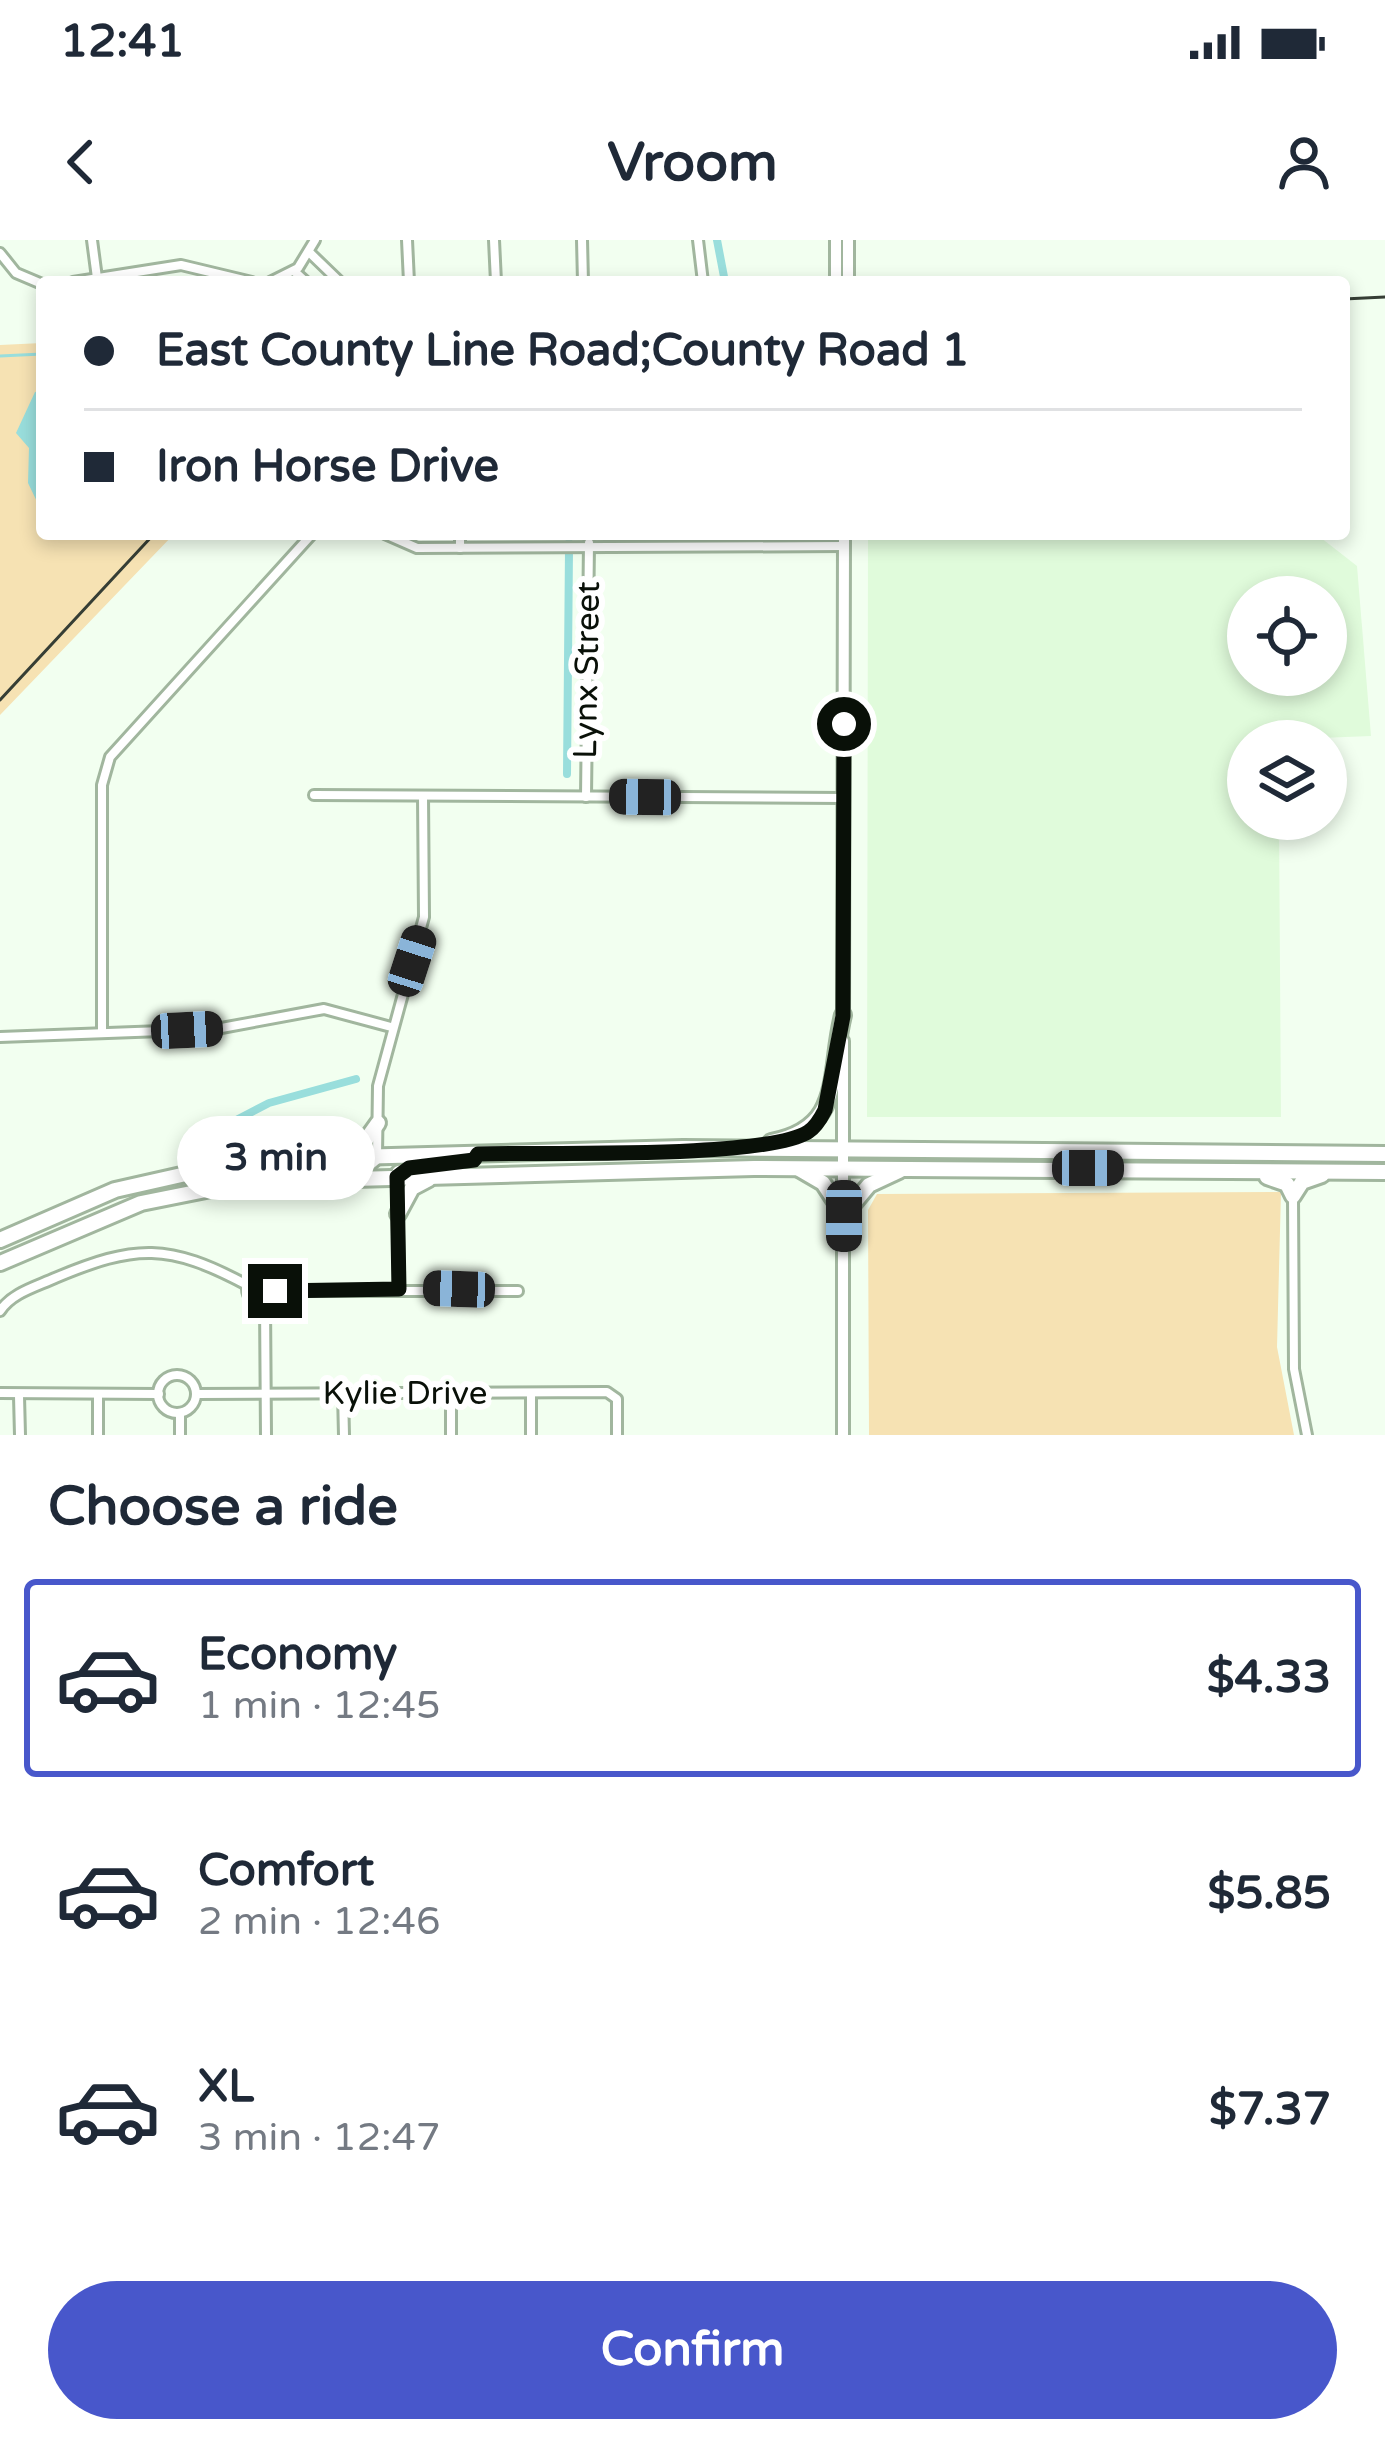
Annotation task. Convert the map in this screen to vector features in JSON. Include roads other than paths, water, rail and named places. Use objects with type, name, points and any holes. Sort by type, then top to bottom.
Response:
[{"type":"highway","points":[[739,1148],[791,1138],[817,1124],[825,1110],[843,1016]]},
{"type":"highway","points":[[337,1157],[364,1144],[378,1123]]},
{"type":"highway","points":[[0,1240],[76,1204],[158,1177],[248,1160],[844,1148],[1384,1164]]},
{"type":"highway","points":[[397,1177],[409,1168],[474,1160],[478,1154]]},
{"type":"highway","points":[[0,1263],[141,1204],[214,1187],[363,1168],[377,1156]]},
{"type":"highway","points":[[1291,1184],[1384,1164]]},
{"type":"highway","points":[[287,1180],[916,1167],[1212,1170],[1291,1184],[1384,1164]]},
{"type":"highway","points":[[794,1167],[823,1183],[844,1216],[868,1186],[916,1167]]},
{"type":"highway","points":[[398,1214],[412,1188],[436,1176]]},
{"type":"main road","points":[[836,240],[836,276]]},
{"type":"main road","points":[[848,240],[848,276]]},
{"type":"main road","points":[[843,1435],[844,540]]},
{"type":"street","points":[[92,240],[97,276]]},
{"type":"street","points":[[283,276],[310,253],[315,240]]},
{"type":"street","points":[[407,240],[409,276]]},
{"type":"street","points":[[494,240],[496,276]]},
{"type":"street","points":[[582,240],[583,276]]},
{"type":"street","points":[[698,240],[702,276]]},
{"type":"street","points":[[0,253],[16,273],[36,281]]},
{"type":"street","points":[[310,253],[334,276]]},
{"type":"street","points":[[112,276],[185,266],[227,276]]},
{"type":"street","points":[[294,271],[299,276]]},
{"type":"street","points":[[102,1031],[102,785],[110,757],[308,540]]},
{"type":"street","points":[[399,540],[417,548],[844,540]]},
{"type":"street","points":[[460,540],[460,548]]},
{"type":"street","name":"Lynx Street","points":[[586,797],[590,543]]},
{"type":"street","points":[[314,795],[844,798]]},
{"type":"street","points":[[377,1156],[378,1086],[424,917],[423,796]]},
{"type":"street","points":[[0,1037],[216,1028],[324,1009],[391,1027]]},
{"type":"street","points":[[397,1177],[399,1289]]},
{"type":"street","points":[[1291,1184],[1294,1369],[1307,1435]]},
{"type":"street","points":[[0,1311],[20,1293],[112,1254],[137,1250],[177,1253],[247,1285]]},
{"type":"street","points":[[247,1285],[262,1275],[272,1280],[275,1291]]},
{"type":"street","points":[[247,1285],[250,1298],[265,1303]]},
{"type":"street","points":[[266,1435],[265,1303],[275,1291],[518,1291]]},
{"type":"street","points":[[178,1375],[189,1379],[196,1394],[190,1407],[180,1413],[166,1409],[159,1394],[165,1379],[178,1375]]},
{"type":"street","points":[[0,1393],[159,1394]]},
{"type":"street","points":[[344,1393],[344,1435]]},
{"type":"street","points":[[451,1393],[451,1435]]},
{"type":"street","points":[[531,1393],[531,1435]]},
{"type":"street","name":"Kylie Drive","points":[[196,1394],[614,1393],[617,1435]]},
{"type":"street","points":[[98,1394],[98,1435]]},
{"type":"street","points":[[20,1396],[20,1435]]},
{"type":"street","points":[[180,1413],[180,1435]]},
{"type":"water","points":[[35,392],[36,500],[28,483],[29,448],[16,433]]},
{"type":"waterway","points":[[717,240],[724,276]]},
{"type":"waterway","points":[[0,356],[36,354]]},
{"type":"waterway","points":[[567,774],[569,549]]},
{"type":"waterway","points":[[198,1140],[269,1103],[356,1079]]},
{"type":"railway","points":[[1350,299],[1385,297]]},
{"type":"railway","points":[[0,700],[148,540]]}]
